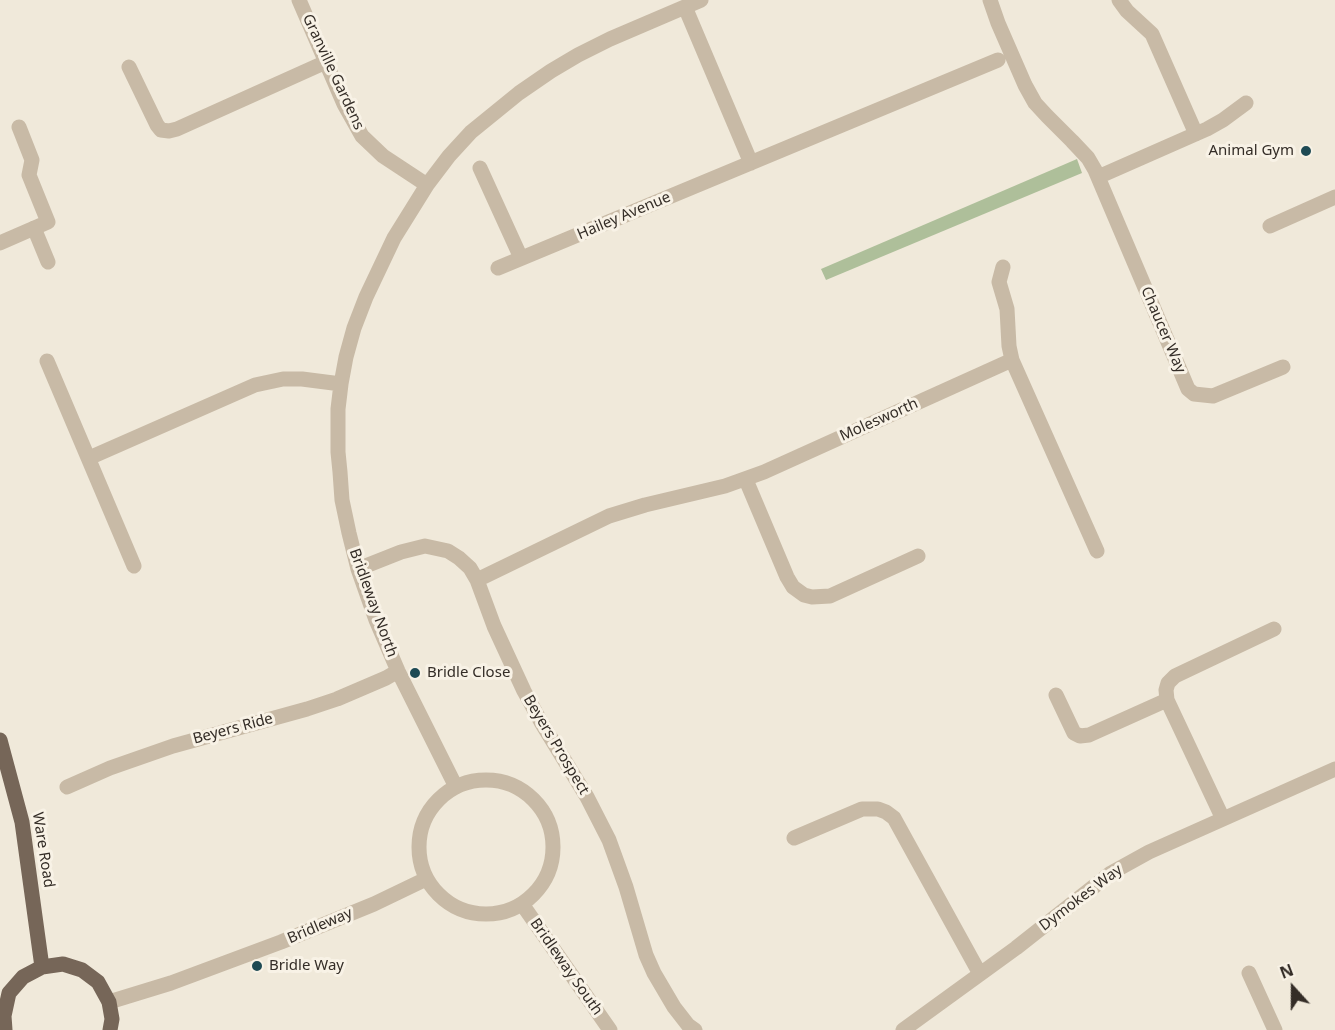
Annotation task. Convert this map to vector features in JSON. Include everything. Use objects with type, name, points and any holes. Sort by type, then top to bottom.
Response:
[{"type":"main road","name":"Ware Road","points":[[0,740],[22,822],[42,967]]},
{"type":"main road","points":[[5,1030],[4,1016],[9,993],[23,977],[42,967],[63,964],[82,970],[98,982],[110,1002],[112,1019],[110,1030]]},
{"type":"street","name":"Granville Gardens","points":[[299,0],[344,104],[362,136],[383,156],[427,185]]},
{"type":"street","name":"Bridleway North","points":[[456,787],[398,671],[376,620],[358,569],[344,507],[338,433],[341,384],[354,328],[394,238],[427,185],[471,132],[519,93],[551,71],[610,39],[701,0]]},
{"type":"street","name":"Chaucer Way","points":[[990,0],[1025,85],[1035,103],[1088,158],[1098,177],[1188,389],[1194,394],[1214,396],[1283,367]]},
{"type":"street","points":[[1119,0],[1127,11],[1152,34],[1196,134]]},
{"type":"street","points":[[685,7],[751,163]]},
{"type":"street","name":"Hailey Avenue","points":[[498,268],[998,60]]},
{"type":"street","points":[[129,67],[157,125],[161,130],[169,131],[326,62]]},
{"type":"street","points":[[1098,177],[1196,134],[1223,120],[1246,103]]},
{"type":"street","points":[[19,127],[32,160],[29,175],[48,262]]},
{"type":"street","points":[[480,168],[521,258]]},
{"type":"street","points":[[1270,226],[1335,197]]},
{"type":"street","points":[[0,243],[41,225]]},
{"type":"street","points":[[1003,267],[999,282],[1007,309],[1011,360],[1097,551]]},
{"type":"street","name":"Molesworth","points":[[477,580],[609,516],[746,480],[1011,360]]},
{"type":"street","points":[[47,361],[134,566]]},
{"type":"street","points":[[88,458],[255,385],[283,379],[341,384]]},
{"type":"street","points":[[746,480],[787,577],[793,587],[804,595],[830,596],[918,556]]},
{"type":"street","name":"Beyers Prospect","points":[[358,569],[400,552],[425,546],[448,551],[470,568],[524,691],[587,797],[609,840],[654,973],[674,1007],[695,1030]]},
{"type":"street","points":[[1223,819],[1167,700],[1166,690],[1174,676],[1274,629]]},
{"type":"street","name":"Beyers Ride","points":[[67,787],[110,768],[173,746],[337,699],[398,671]]},
{"type":"street","points":[[1056,695],[1074,733],[1080,736],[1089,735],[1167,700]]},
{"type":"street","name":"Dymokes Way","points":[[903,1030],[1046,925],[1111,873],[1149,852],[1335,769]]},
{"type":"street","points":[[471,781],[504,782],[517,787],[532,798],[542,811],[549,826],[553,845],[547,877],[536,892],[522,904],[502,911],[481,914],[465,910],[450,903],[426,879],[421,864],[420,832],[431,807],[443,795],[456,787],[471,781]]},
{"type":"street","points":[[794,838],[862,809],[878,809],[886,812],[894,818],[980,974]]},
{"type":"street","name":"Bridleway","points":[[110,1002],[171,983],[281,942],[374,904],[426,879]]},
{"type":"street","name":"Bridleway South","points":[[522,904],[610,1030]]},
{"type":"street","points":[[1249,973],[1275,1030]]},
{"type":"green space","points":[[1077,159],[1082,173],[826,280],[821,269]]},
{"type":"place","name":"Animal Gym","points":[[1306,151]]},
{"type":"place","name":"Bridle Close","points":[[415,673]]},
{"type":"place","name":"Bridle Way","points":[[257,966]]}]
